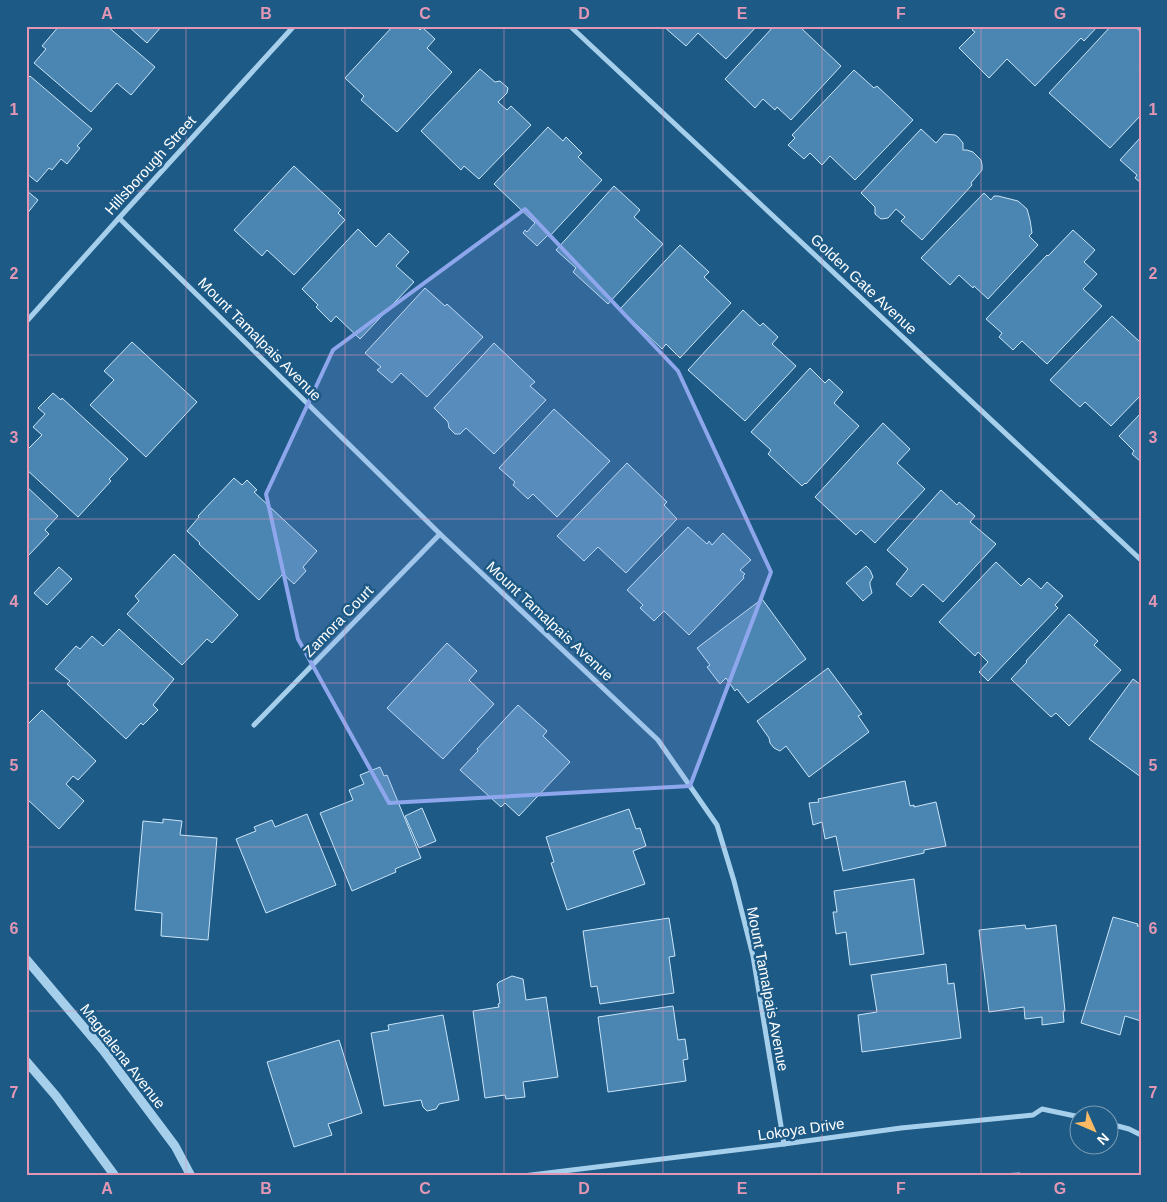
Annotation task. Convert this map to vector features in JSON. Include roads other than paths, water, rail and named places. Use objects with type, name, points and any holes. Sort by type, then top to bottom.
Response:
[{"type":"street","name":"Hillsborough Street","points":[[26,322],[294,26]]},
{"type":"street","name":"Golden Gate Avenue","points":[[570,26],[1141,560]]},
{"type":"street","name":"Mount Tamalpais Avenue","points":[[119,218],[440,534],[658,740],[717,825],[734,881],[752,956],[784,1144]]},
{"type":"street","name":"Zamora Court","points":[[254,725],[440,534]]},
{"type":"street","name":"Magdalena Avenue","points":[[26,959],[103,1050],[175,1146],[191,1176]]},
{"type":"street","points":[[26,1061],[56,1096],[115,1176]]},
{"type":"street","name":"Lokoya Drive","points":[[523,1176],[901,1128],[1033,1115],[1042,1109],[1070,1115]]},
{"type":"street","points":[[1120,1127],[1141,1135]]}]
